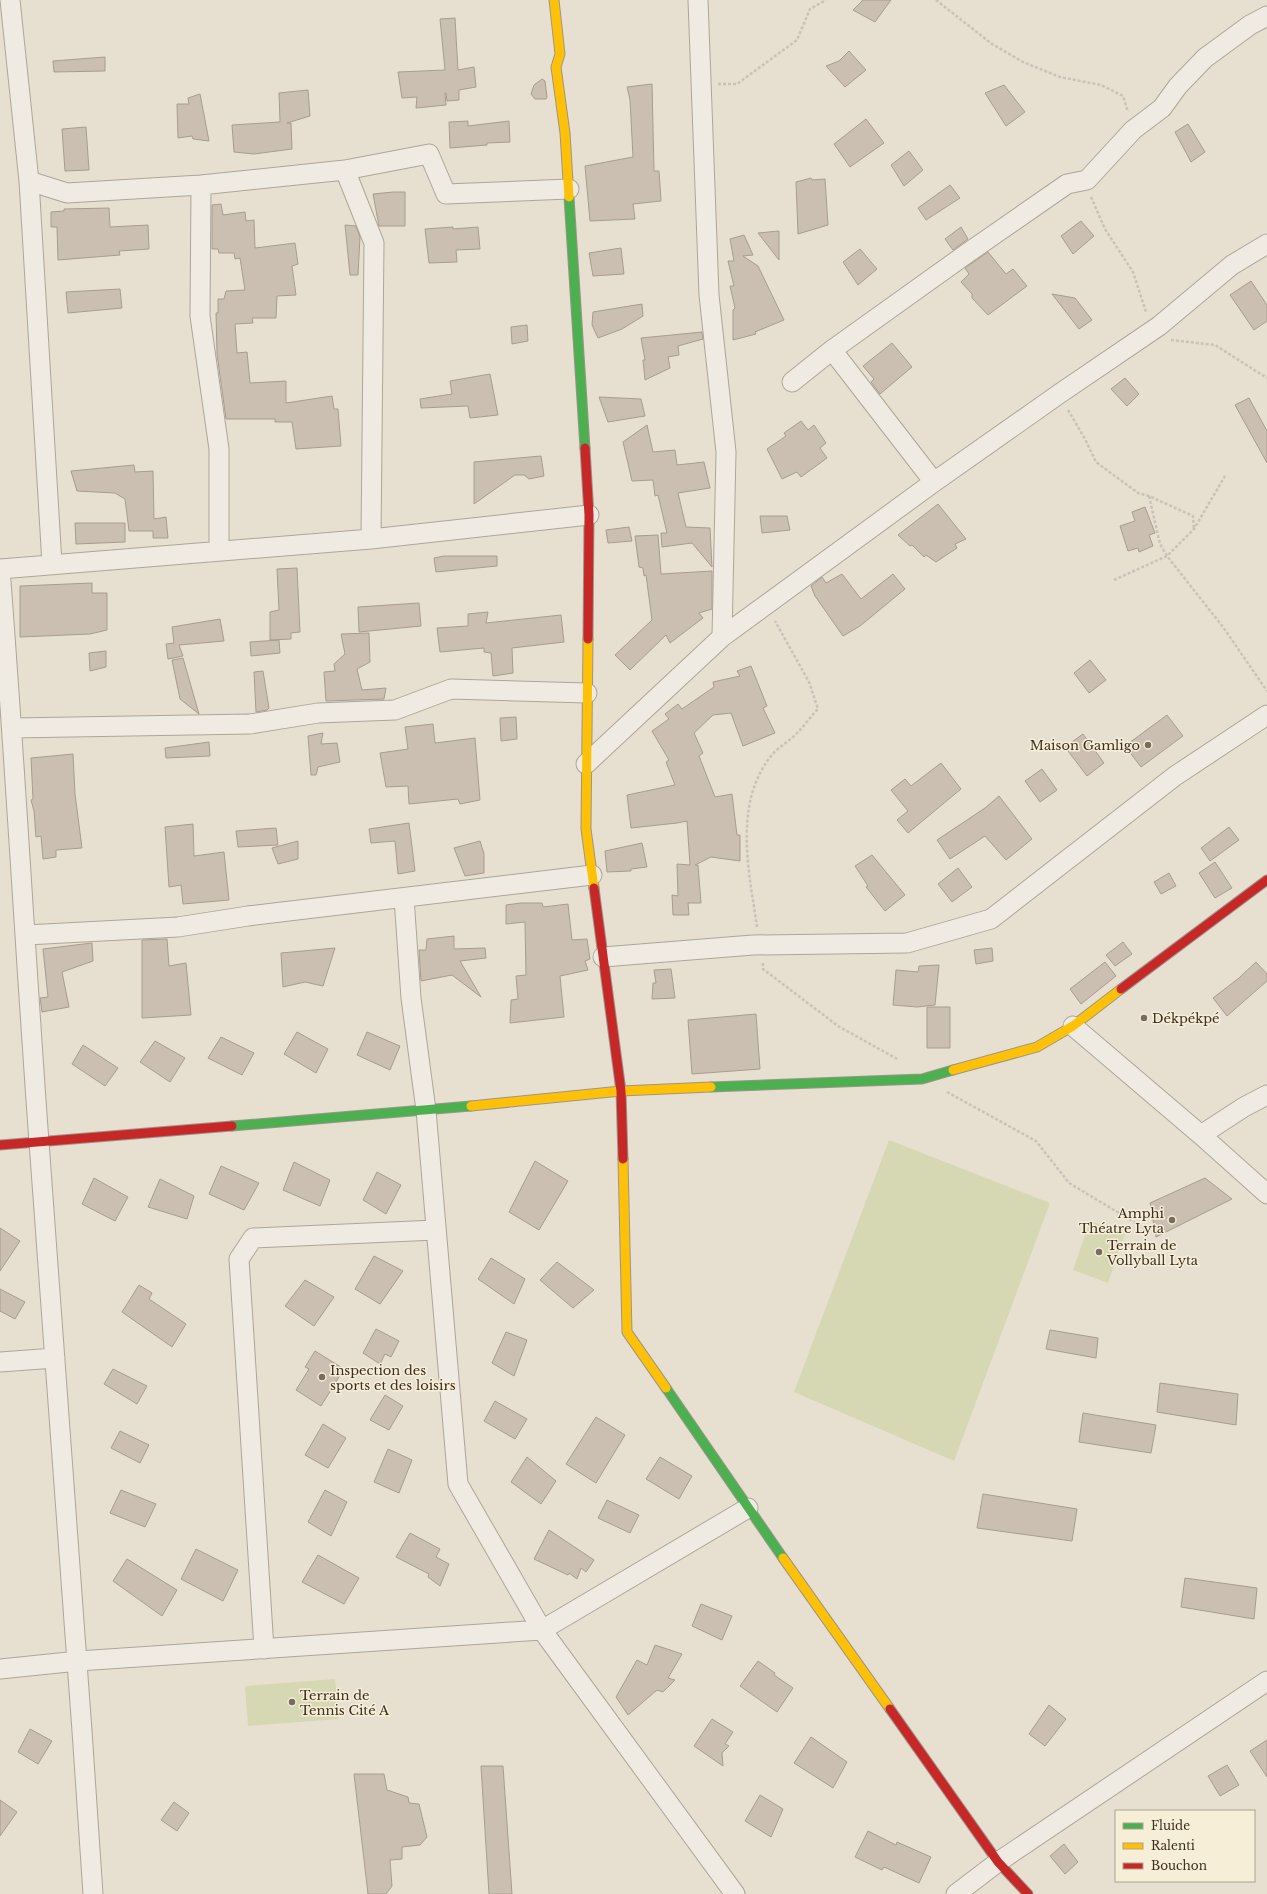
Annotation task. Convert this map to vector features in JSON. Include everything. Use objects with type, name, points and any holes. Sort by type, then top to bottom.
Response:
[{"type":"street","points":[[10,0],[29,181],[52,564]]},
{"type":"street","points":[[554,0],[560,54],[556,67],[565,132],[589,515],[586,828],[621,1091],[627,1332],[748,1508],[998,1862],[1028,1894]]},
{"type":"street","points":[[698,0],[709,295],[726,452],[722,637]]},
{"type":"street","points":[[792,382],[832,350],[1067,184],[1087,180],[1133,130],[1162,108],[1178,86],[1205,58],[1250,25],[1267,16]]},
{"type":"street","points":[[29,181],[67,193],[201,185],[345,170],[429,154],[446,194],[569,189]]},
{"type":"street","points":[[345,170],[374,243],[371,538]]},
{"type":"street","points":[[201,185],[200,316],[219,449],[219,550]]},
{"type":"street","points":[[586,764],[722,637],[934,482],[1159,326],[1232,265],[1267,244]]},
{"type":"street","points":[[832,350],[934,482]]},
{"type":"street","points":[[93,1894],[78,1661],[39,1143],[13,728],[0,569],[371,538],[589,515]]},
{"type":"street","points":[[13,728],[250,724],[318,713],[395,710],[451,689],[587,693]]},
{"type":"street","points":[[603,957],[753,945],[907,943],[991,918],[1175,776],[1267,715]]},
{"type":"street","points":[[26,935],[178,927],[592,875]]},
{"type":"street","points":[[0,1145],[39,1143],[426,1110],[621,1091],[922,1079],[1037,1047],[1073,1026],[1214,918],[1267,880]]},
{"type":"street","points":[[404,898],[411,998],[426,1110],[458,1484],[542,1630],[735,1894]]},
{"type":"street","points":[[1073,1026],[1201,1135],[1267,1194]]},
{"type":"street","points":[[1201,1135],[1244,1107],[1267,1095]]},
{"type":"street","points":[[264,1649],[239,1259],[253,1238],[436,1230]]},
{"type":"street","points":[[0,1362],[55,1358]]},
{"type":"street","points":[[0,1669],[78,1661],[542,1630],[748,1508]]},
{"type":"street","points":[[956,1894],[998,1862],[1267,1681]]},
{"type":"path","points":[[701,84],[737,84],[797,40],[810,9],[826,0]]},
{"type":"path","points":[[936,0],[992,44],[1023,62],[1060,77],[1101,85],[1124,96],[1133,130]]},
{"type":"path","points":[[1087,180],[1091,197],[1105,229],[1133,272],[1148,319]]},
{"type":"path","points":[[1170,340],[1215,345],[1267,378]]},
{"type":"path","points":[[1059,394],[1085,439],[1096,462],[1138,493],[1149,496],[1193,516],[1194,529]]},
{"type":"path","points":[[1114,580],[1167,556],[1194,529],[1225,476]]},
{"type":"path","points":[[1149,496],[1160,544],[1167,556],[1223,627],[1267,691]]},
{"type":"green space","points":[[889,1140],[1050,1203],[954,1461],[794,1392]]},
{"type":"green space","name":"Terrain de Vollyball Lyta","points":[[1090,1221],[1125,1234],[1108,1283],[1073,1270]]},
{"type":"green space","name":"Terrain de Tennis Cité A","points":[[335,1679],[339,1719],[248,1726],[245,1686]]},
{"type":"building","points":[[863,0],[891,0],[875,22],[853,10]]},
{"type":"building","points":[[455,18],[458,70],[474,67],[476,87],[459,90],[459,100],[447,101],[445,93],[446,105],[416,108],[417,97],[402,98],[398,72],[445,70],[440,19]]},
{"type":"building","points":[[849,51],[866,70],[845,87],[826,66],[839,61]]},
{"type":"building","points":[[105,57],[105,71],[54,72],[53,61]]},
{"type":"building","points":[[542,79],[545,81],[547,97],[546,99],[535,99],[531,94],[534,85]]},
{"type":"building","points":[[652,84],[654,171],[659,171],[661,201],[633,204],[635,219],[590,221],[585,166],[633,157],[630,100],[627,87]]},
{"type":"building","points":[[1004,85],[1025,112],[1006,126],[985,93]]},
{"type":"building","points":[[308,90],[310,116],[287,123],[291,123],[292,149],[254,154],[234,152],[232,125],[280,122],[279,93]]},
{"type":"building","points":[[200,94],[209,141],[193,139],[192,136],[178,138],[177,104],[189,104],[188,98]]},
{"type":"building","points":[[866,119],[884,143],[850,167],[834,144]]},
{"type":"building","points":[[468,121],[468,126],[509,121],[510,142],[487,143],[487,145],[450,148],[449,122]]},
{"type":"building","points":[[1188,124],[1205,152],[1191,162],[1175,132]]},
{"type":"building","points":[[86,127],[89,170],[65,171],[62,129]]},
{"type":"building","points":[[909,151],[923,170],[904,186],[891,165]]},
{"type":"building","points":[[811,178],[812,180],[825,179],[828,225],[798,234],[796,182]]},
{"type":"building","points":[[950,185],[960,198],[926,220],[918,208]]},
{"type":"building","points":[[405,192],[405,226],[379,226],[373,194]]},
{"type":"building","points":[[221,204],[223,215],[245,212],[246,221],[254,220],[255,248],[295,243],[298,264],[292,266],[296,295],[277,296],[276,318],[252,318],[253,323],[235,324],[237,353],[247,352],[250,383],[286,381],[286,403],[332,396],[334,409],[338,409],[341,446],[296,449],[292,422],[275,422],[275,419],[226,419],[217,354],[216,313],[218,313],[218,299],[224,299],[226,291],[245,290],[240,258],[235,259],[234,253],[219,253],[218,249],[212,249],[212,205]]},
{"type":"building","points":[[109,208],[110,227],[148,225],[149,249],[119,251],[120,255],[58,260],[57,227],[51,227],[51,212],[64,211],[64,209]]},
{"type":"building","points":[[1081,221],[1094,236],[1073,254],[1061,236]]},
{"type":"building","points":[[345,225],[356,226],[360,237],[358,275],[350,275]]},
{"type":"building","points":[[453,227],[453,229],[478,227],[480,249],[456,250],[457,262],[429,263],[425,229]]},
{"type":"building","points":[[961,227],[968,239],[953,250],[945,239]]},
{"type":"building","points":[[779,231],[779,260],[758,233]]},
{"type":"building","points":[[744,235],[753,255],[743,256],[758,266],[784,320],[755,332],[756,334],[733,340],[733,310],[735,308],[730,286],[734,286],[728,261],[734,261],[730,239]]},
{"type":"building","points":[[621,248],[624,274],[593,276],[589,253]]},
{"type":"building","points":[[860,249],[877,269],[858,285],[843,262]]},
{"type":"building","points":[[988,252],[1006,274],[1013,269],[1027,286],[988,315],[972,298],[972,294],[961,282],[969,274],[965,268]]},
{"type":"building","points":[[1251,281],[1267,305],[1267,321],[1254,330],[1230,295]]},
{"type":"building","points":[[120,289],[122,308],[68,313],[66,292]]},
{"type":"building","points":[[1052,294],[1075,298],[1092,320],[1079,329]]},
{"type":"building","points":[[642,304],[643,316],[622,329],[598,338],[592,325],[593,312]]},
{"type":"building","points":[[527,325],[528,341],[512,344],[511,327]]},
{"type":"building","points":[[702,332],[703,339],[678,346],[679,355],[668,357],[670,368],[645,380],[643,360],[645,360],[641,338]]},
{"type":"building","points":[[892,343],[912,367],[880,394],[871,382],[874,379],[863,366]]},
{"type":"building","points":[[490,374],[498,415],[470,418],[468,406],[421,408],[420,399],[452,394],[450,381]]},
{"type":"building","points":[[1125,378],[1139,394],[1127,406],[1111,389]]},
{"type":"building","points":[[599,397],[641,399],[645,416],[608,422]]},
{"type":"building","points":[[1249,398],[1267,431],[1267,463],[1235,405]]},
{"type":"building","points":[[801,421],[808,430],[814,425],[826,443],[820,448],[827,458],[801,477],[797,472],[782,479],[767,449],[786,436],[784,433]]},
{"type":"building","points":[[647,425],[653,452],[675,450],[677,465],[704,462],[710,488],[678,493],[686,527],[710,528],[712,567],[692,543],[662,547],[661,533],[667,533],[658,495],[655,496],[653,480],[632,481],[623,442]]},
{"type":"building","points":[[541,456],[544,476],[529,479],[524,475],[515,475],[474,504],[474,462]]},
{"type":"building","points":[[134,465],[135,472],[153,471],[154,519],[166,517],[168,538],[153,538],[153,531],[129,531],[125,499],[115,493],[77,491],[71,471]]},
{"type":"building","points":[[938,504],[966,539],[955,544],[957,548],[936,562],[926,555],[924,557],[912,545],[910,546],[898,535]]},
{"type":"building","points":[[1145,507],[1155,533],[1149,535],[1153,546],[1139,552],[1138,548],[1128,551],[1120,526],[1135,521],[1132,512]]},
{"type":"building","points":[[760,516],[787,516],[790,530],[762,533]]},
{"type":"building","points":[[75,523],[125,523],[125,542],[76,544]]},
{"type":"building","points":[[629,527],[632,541],[608,543],[606,530]]},
{"type":"building","points":[[658,535],[661,574],[712,571],[712,609],[699,613],[703,618],[670,643],[666,635],[630,670],[615,655],[652,620],[646,575],[644,576],[643,568],[639,567],[635,536]]},
{"type":"building","points":[[444,556],[497,556],[497,566],[436,572],[434,558]]},
{"type":"building","points":[[297,568],[300,632],[291,633],[291,639],[270,640],[270,612],[279,610],[277,569]]},
{"type":"building","points":[[842,574],[861,599],[893,574],[905,589],[860,626],[843,636],[815,596],[811,586],[822,577],[826,583]]},
{"type":"building","points":[[92,583],[92,593],[107,593],[107,630],[90,634],[20,637],[20,586]]},
{"type":"building","points":[[419,603],[421,626],[359,632],[358,607]]},
{"type":"building","points":[[488,612],[486,623],[561,615],[564,642],[512,648],[513,673],[493,676],[491,653],[484,652],[484,648],[440,652],[437,628],[468,626],[468,614]]},
{"type":"building","points":[[220,619],[224,641],[179,645],[183,656],[168,659],[166,644],[174,643],[172,627]]},
{"type":"building","points":[[369,633],[370,662],[357,669],[362,690],[386,688],[384,699],[326,701],[324,672],[335,671],[334,664],[345,654],[341,634]]},
{"type":"building","points":[[279,640],[280,653],[251,656],[250,642]]},
{"type":"building","points":[[106,651],[106,667],[90,671],[89,653]]},
{"type":"building","points":[[183,658],[199,714],[180,699],[172,660]]},
{"type":"building","points":[[1090,660],[1106,680],[1089,693],[1074,673]]},
{"type":"building","points":[[751,666],[767,706],[763,708],[775,733],[743,746],[731,713],[713,715],[694,733],[703,753],[699,756],[715,797],[732,794],[737,835],[740,835],[740,861],[711,857],[695,865],[698,865],[701,903],[688,903],[689,915],[673,915],[672,895],[678,896],[677,864],[690,865],[687,821],[631,828],[627,795],[675,785],[666,762],[669,760],[652,731],[669,719],[665,714],[678,704],[682,709],[714,687],[713,682],[740,676],[737,671]]},
{"type":"building","points":[[263,671],[269,708],[267,710],[256,712],[254,672]]},
{"type":"building","name":"Maison Gamligo","points":[[1167,715],[1183,736],[1141,767],[1125,746]]},
{"type":"building","points":[[516,717],[517,739],[501,741],[500,718]]},
{"type":"building","points":[[433,724],[435,743],[475,738],[480,800],[460,804],[458,799],[409,804],[408,786],[386,787],[380,753],[408,749],[405,727]]},
{"type":"building","points":[[323,733],[321,744],[337,743],[340,762],[318,767],[316,775],[311,775],[308,736]]},
{"type":"building","points":[[1083,734],[1104,763],[1087,776],[1065,747]]},
{"type":"building","points":[[209,742],[210,756],[166,758],[165,748]]},
{"type":"building","points":[[73,754],[75,794],[82,848],[56,850],[56,857],[43,859],[41,836],[36,837],[34,811],[31,800],[33,799],[31,758]]},
{"type":"building","points":[[941,763],[961,789],[908,833],[897,820],[908,811],[891,790],[905,779],[911,786]]},
{"type":"building","points":[[1042,769],[1057,790],[1040,802],[1025,781]]},
{"type":"building","points":[[999,796],[1032,839],[1006,860],[985,836],[950,859],[937,840],[985,808]]},
{"type":"building","points":[[409,823],[415,871],[398,874],[395,841],[371,843],[369,829]]},
{"type":"building","points":[[193,824],[194,856],[224,852],[229,900],[183,904],[181,885],[169,887],[165,827]]},
{"type":"building","points":[[1229,827],[1239,840],[1210,861],[1201,848]]},
{"type":"building","points":[[276,828],[278,845],[238,847],[236,831]]},
{"type":"building","points":[[298,841],[298,859],[278,864],[272,848]]},
{"type":"building","points":[[480,841],[484,854],[484,873],[465,876],[454,848]]},
{"type":"building","points":[[642,843],[647,867],[631,869],[631,871],[607,872],[605,851]]},
{"type":"building","points":[[872,855],[905,895],[885,911],[866,887],[868,886],[855,866]]},
{"type":"building","points":[[1215,862],[1232,888],[1215,898],[1199,873]]},
{"type":"building","points":[[958,868],[972,887],[952,902],[938,884]]},
{"type":"building","points":[[1169,873],[1176,886],[1161,894],[1154,882]]},
{"type":"building","points":[[542,903],[543,907],[568,904],[572,940],[587,939],[590,959],[585,961],[588,970],[560,976],[564,1017],[510,1023],[511,1000],[518,999],[516,976],[526,975],[525,922],[506,924],[506,905]]},
{"type":"building","points":[[454,936],[454,949],[485,948],[486,958],[460,961],[481,997],[452,975],[421,981],[419,950],[426,950],[427,939]]},
{"type":"building","points":[[167,939],[169,966],[186,963],[191,1015],[142,1018],[142,940]]},
{"type":"building","points":[[1123,942],[1132,954],[1115,966],[1106,955]]},
{"type":"building","points":[[92,943],[93,961],[62,972],[69,1007],[42,1012],[40,998],[48,997],[43,949]]},
{"type":"building","points":[[335,948],[323,986],[305,982],[283,987],[281,953]]},
{"type":"building","points":[[992,948],[993,961],[976,964],[974,950]]},
{"type":"building","points":[[1105,962],[1116,976],[1081,1004],[1070,989]]},
{"type":"building","points":[[1256,962],[1267,974],[1267,981],[1227,1016],[1213,998],[1239,978]]},
{"type":"building","points":[[939,965],[935,1005],[917,1007],[893,1005],[896,970],[918,972],[919,966]]},
{"type":"building","points":[[671,969],[675,998],[652,999],[653,983],[656,983],[654,970]]},
{"type":"building","points":[[927,1007],[950,1007],[950,1048],[927,1048]]},
{"type":"building","points":[[756,1014],[760,1069],[692,1074],[688,1020]]},
{"type":"building","points":[[297,1032],[328,1049],[316,1073],[284,1054]]},
{"type":"building","points":[[367,1032],[400,1046],[390,1070],[357,1055]]},
{"type":"building","points":[[221,1037],[254,1053],[242,1075],[208,1058]]},
{"type":"building","points":[[155,1041],[185,1058],[170,1082],[140,1062]]},
{"type":"building","points":[[83,1045],[118,1068],[105,1086],[72,1064]]},
{"type":"building","points":[[535,1161],[568,1181],[539,1230],[509,1212]]},
{"type":"building","points":[[294,1162],[330,1180],[320,1206],[283,1190]]},
{"type":"building","points":[[221,1166],[259,1183],[244,1210],[209,1194]]},
{"type":"building","points":[[377,1172],[401,1185],[386,1214],[363,1200]]},
{"type":"building","points":[[94,1178],[128,1197],[115,1221],[82,1204]]},
{"type":"building","name":"Amphi Théatre Lyta","points":[[1205,1178],[1232,1199],[1156,1237],[1150,1203]]},
{"type":"building","points":[[160,1179],[194,1196],[187,1219],[148,1207]]},
{"type":"building","points":[[0,1228],[20,1241],[0,1271]]},
{"type":"building","points":[[374,1256],[403,1271],[380,1304],[355,1289]]},
{"type":"building","points":[[491,1258],[525,1279],[514,1304],[478,1279]]},
{"type":"building","points":[[557,1262],[594,1290],[573,1308],[540,1280]]},
{"type":"building","points":[[305,1280],[334,1297],[314,1326],[285,1306]]},
{"type":"building","points":[[139,1285],[152,1293],[149,1299],[186,1324],[172,1347],[122,1312]]},
{"type":"building","points":[[0,1289],[25,1302],[15,1319],[0,1311]]},
{"type":"building","points":[[376,1329],[399,1341],[391,1357],[385,1354],[380,1364],[363,1353]]},
{"type":"building","points":[[1050,1330],[1098,1338],[1096,1358],[1046,1349]]},
{"type":"building","points":[[506,1332],[527,1340],[514,1376],[492,1363]]},
{"type":"building","points":[[315,1351],[344,1369],[321,1406],[296,1390],[309,1369],[305,1367]]},
{"type":"building","points":[[113,1369],[147,1386],[137,1404],[104,1384]]},
{"type":"building","points":[[1160,1383],[1238,1394],[1236,1425],[1157,1412]]},
{"type":"building","points":[[385,1395],[403,1406],[389,1430],[370,1420]]},
{"type":"building","points":[[495,1401],[527,1419],[515,1439],[484,1421]]},
{"type":"building","points":[[1083,1413],[1156,1425],[1151,1453],[1079,1442]]},
{"type":"building","points":[[596,1417],[625,1435],[596,1483],[566,1464]]},
{"type":"building","points":[[323,1424],[346,1438],[328,1468],[305,1455]]},
{"type":"building","points":[[120,1431],[149,1445],[140,1463],[111,1448]]},
{"type":"building","points":[[388,1449],[412,1460],[399,1493],[374,1482]]},
{"type":"building","points":[[527,1457],[556,1481],[541,1504],[511,1482]]},
{"type":"building","points":[[660,1457],[692,1476],[679,1499],[646,1479]]},
{"type":"building","points":[[121,1490],[156,1504],[145,1527],[110,1513]]},
{"type":"building","points":[[325,1490],[347,1502],[331,1536],[308,1522]]},
{"type":"building","points":[[983,1494],[1077,1509],[1072,1541],[977,1528]]},
{"type":"building","points":[[607,1500],[639,1515],[630,1533],[598,1518]]},
{"type":"building","points":[[549,1530],[594,1560],[586,1572],[581,1568],[577,1579],[569,1573],[568,1575],[534,1559]]},
{"type":"building","points":[[410,1533],[440,1549],[436,1557],[449,1564],[440,1586],[428,1577],[429,1574],[396,1557]]},
{"type":"building","points":[[196,1549],[238,1570],[223,1601],[181,1579]]},
{"type":"building","points":[[318,1555],[359,1578],[344,1604],[302,1582]]},
{"type":"building","points":[[127,1559],[177,1590],[162,1616],[113,1581]]},
{"type":"building","points":[[1185,1578],[1257,1588],[1254,1619],[1181,1607]]},
{"type":"building","points":[[701,1604],[732,1616],[722,1640],[692,1626]]},
{"type":"building","points":[[655,1645],[682,1654],[668,1678],[675,1680],[663,1692],[657,1690],[628,1715],[616,1697],[637,1660],[647,1665]]},
{"type":"building","points":[[758,1661],[775,1673],[774,1675],[793,1688],[777,1712],[740,1686]]},
{"type":"building","points":[[1049,1705],[1066,1719],[1045,1746],[1029,1734]]},
{"type":"building","points":[[712,1719],[733,1732],[725,1744],[729,1746],[722,1753],[723,1766],[694,1746]]},
{"type":"building","points":[[30,1729],[52,1741],[38,1764],[18,1752]]},
{"type":"building","points":[[811,1737],[847,1762],[833,1788],[794,1763]]},
{"type":"building","points":[[1267,1740],[1267,1777],[1250,1751]]},
{"type":"building","points":[[1227,1765],[1239,1785],[1220,1796],[1208,1776]]},
{"type":"building","points":[[481,1766],[503,1766],[512,1894],[489,1894]]},
{"type":"building","points":[[354,1774],[384,1774],[387,1790],[408,1797],[409,1803],[419,1804],[427,1837],[420,1845],[402,1847],[402,1859],[390,1860],[392,1886],[386,1894],[368,1894]]},
{"type":"building","points":[[760,1795],[783,1809],[771,1837],[745,1821]]},
{"type":"building","points":[[0,1800],[17,1812],[0,1836]]},
{"type":"building","points":[[174,1802],[189,1813],[177,1831],[161,1820]]},
{"type":"building","points":[[868,1831],[896,1845],[897,1842],[931,1857],[919,1883],[884,1867],[882,1870],[855,1857]]},
{"type":"building","points":[[1064,1844],[1078,1862],[1065,1874],[1050,1856]]},
{"type":"traffic: fast","points":[[569,197],[585,448]]},
{"type":"traffic: fast","points":[[711,1087],[922,1079],[953,1070]]},
{"type":"traffic: fast","points":[[232,1126],[471,1106]]},
{"type":"traffic: fast","points":[[666,1388],[783,1558]]},
{"type":"traffic: slow","points":[[554,0],[560,54],[556,67],[565,133],[569,197]]},
{"type":"traffic: slow","points":[[588,639],[586,829],[594,888]]},
{"type":"traffic: slow","points":[[953,1070],[1037,1047],[1073,1026],[1121,989]]},
{"type":"traffic: slow","points":[[471,1106],[621,1091],[711,1087]]},
{"type":"traffic: slow","points":[[623,1159],[627,1332],[666,1388]]},
{"type":"traffic: slow","points":[[783,1558],[890,1709]]},
{"type":"traffic: jam","points":[[585,448],[589,515],[588,639]]},
{"type":"traffic: jam","points":[[1121,989],[1267,880]]},
{"type":"traffic: jam","points":[[594,888],[621,1091],[623,1159]]},
{"type":"traffic: jam","points":[[0,1145],[232,1126]]},
{"type":"traffic: jam","points":[[890,1709],[998,1862],[1028,1894]]},
{"type":"place","name":"Maison Gamligo","points":[[1148,745]]},
{"type":"place","name":"Dékpékpé","points":[[1144,1018]]},
{"type":"place","name":"Amphi Théatre Lyta","points":[[1172,1220]]},
{"type":"place","name":"Terrain de Vollyball Lyta","points":[[1099,1252]]},
{"type":"place","name":"Inspection des sports et des loisirs","points":[[322,1377]]},
{"type":"place","name":"Terrain de Tennis Cité A","points":[[292,1702]]}]
